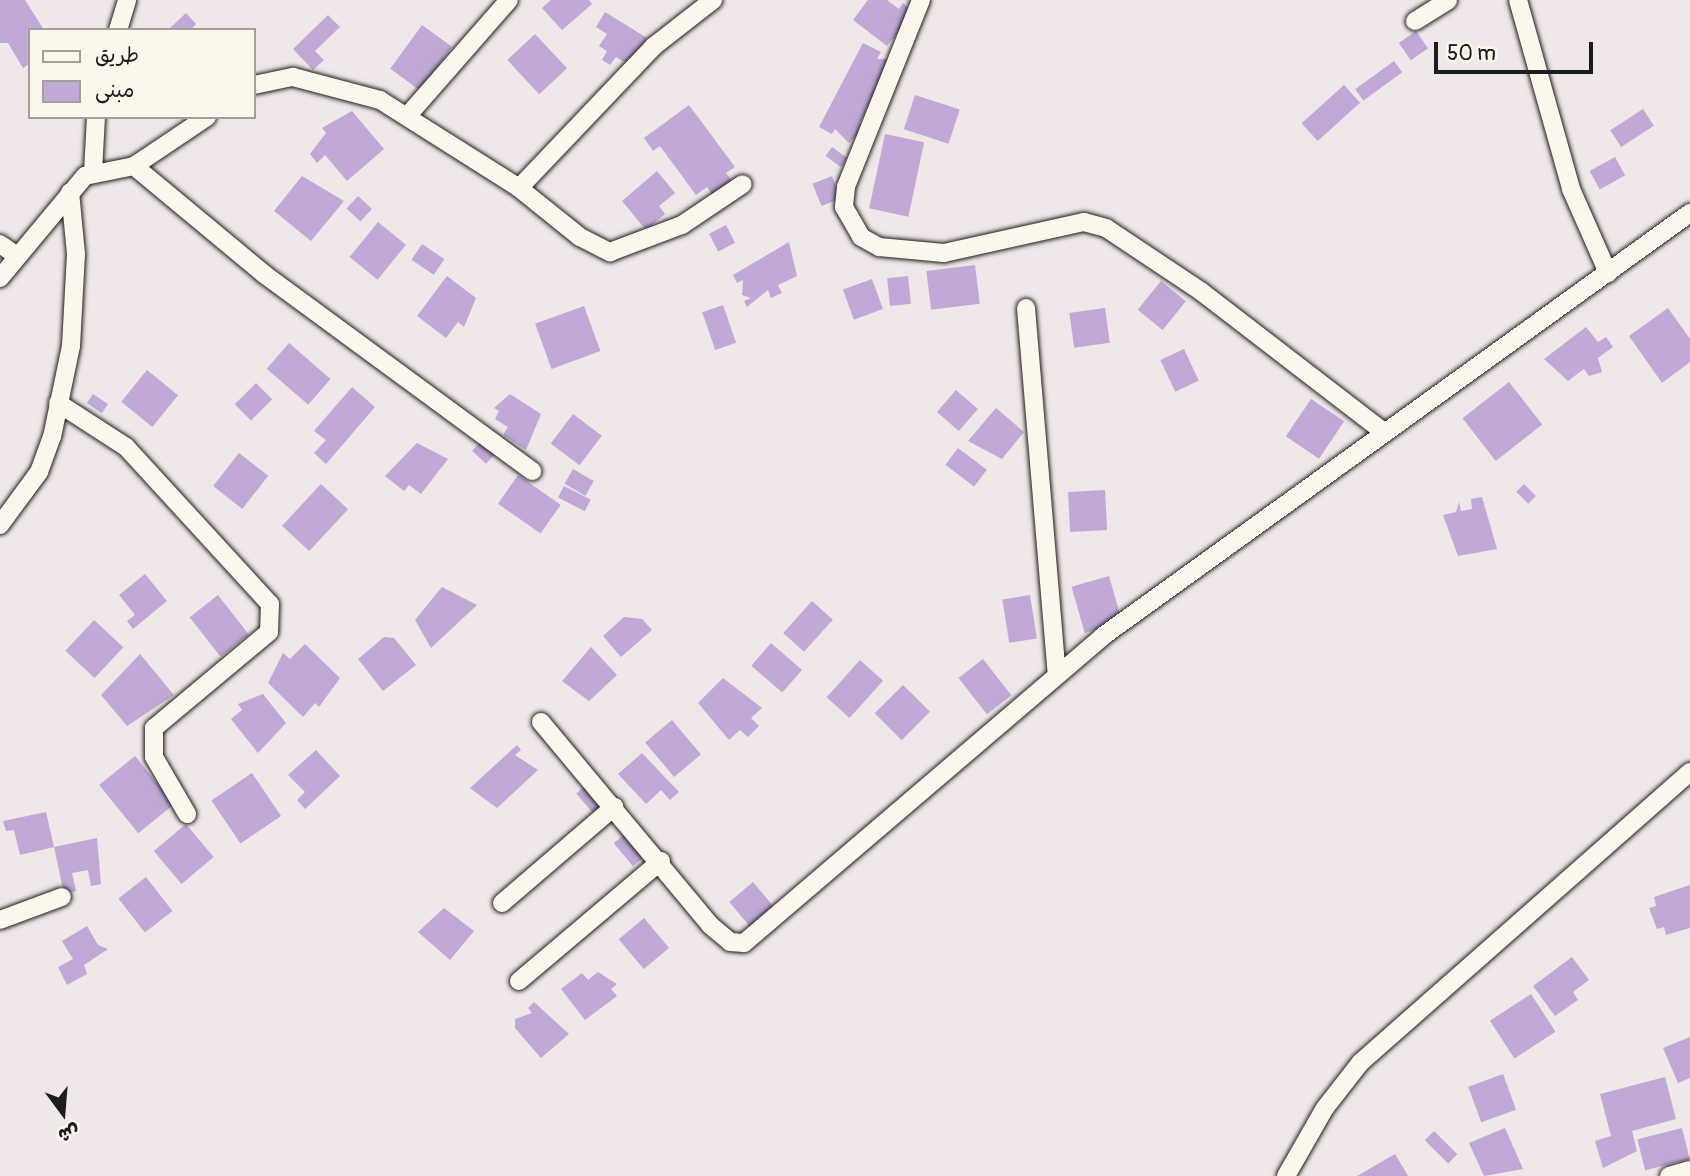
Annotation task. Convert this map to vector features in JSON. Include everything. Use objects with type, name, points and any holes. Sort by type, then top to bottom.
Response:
[{"type":"street","points":[[119,28],[127,0]]},
{"type":"street","points":[[410,113],[509,0]]},
{"type":"street","points":[[519,188],[654,46],[713,0]]},
{"type":"street","points":[[921,0],[846,187],[844,208],[861,237],[879,247],[944,253],[1084,222],[1106,228],[1202,292],[1384,432]]},
{"type":"street","points":[[1415,21],[1448,0]]},
{"type":"street","points":[[1518,0],[1571,189],[1608,273]]},
{"type":"street","points":[[256,84],[272,78],[319,81],[410,113],[519,188],[579,237],[610,251],[682,225],[743,184]]},
{"type":"street","points":[[93,172],[96,119]]},
{"type":"street","points":[[0,278],[70,192],[93,172],[134,166],[204,119]]},
{"type":"street","points":[[134,166],[264,274],[532,471]]},
{"type":"street","points":[[0,526],[39,472],[58,403],[75,285],[70,192]]},
{"type":"street","points":[[541,722],[661,861],[710,925],[730,942],[744,943],[1057,675],[1384,432],[1690,213]]},
{"type":"street","points":[[0,244],[17,256]]},
{"type":"street","points":[[1026,308],[1057,675]]},
{"type":"street","points":[[58,403],[126,447],[271,604],[270,632],[154,728],[154,757],[187,814]]},
{"type":"street","points":[[1286,1176],[1361,1062],[1690,772]]},
{"type":"street","points":[[502,903],[614,807]]},
{"type":"street","points":[[519,981],[661,861]]},
{"type":"street","points":[[0,920],[62,897]]},
{"type":"street","points":[[1669,1176],[1690,1170]]},
{"type":"building","points":[[0,0],[25,0],[43,28],[28,28],[28,64],[23,68],[8,43],[0,43]]},
{"type":"building","points":[[551,0],[589,0],[592,4],[562,30],[542,8]]},
{"type":"building","points":[[868,0],[887,0],[899,9],[903,3],[914,12],[887,46],[853,20]]},
{"type":"building","points":[[605,12],[647,38],[629,65],[616,57],[610,65],[602,60],[607,51],[599,46],[607,34],[596,27]]},
{"type":"building","points":[[186,13],[196,24],[192,28],[170,28]]},
{"type":"building","points":[[328,15],[340,27],[315,51],[324,60],[313,70],[293,49]]},
{"type":"building","points":[[422,25],[452,47],[420,90],[390,69]]},
{"type":"building","points":[[1416,31],[1428,48],[1411,60],[1399,43]]},
{"type":"building","points":[[535,34],[567,68],[539,94],[507,60]]},
{"type":"building","points":[[863,43],[881,52],[877,59],[894,59],[871,101],[877,104],[873,111],[867,108],[859,124],[865,127],[849,143],[835,129],[832,134],[819,127]]},
{"type":"building","points":[[1394,61],[1402,72],[1363,101],[1355,89]]},
{"type":"building","points":[[1344,85],[1360,103],[1318,141],[1302,123]]},
{"type":"building","points":[[915,95],[960,110],[949,144],[904,129]]},
{"type":"building","points":[[689,105],[735,167],[726,173],[733,182],[713,196],[707,187],[696,195],[660,146],[653,151],[644,138]]},
{"type":"building","points":[[1643,109],[1654,126],[1621,147],[1610,130]]},
{"type":"building","points":[[352,111],[384,149],[347,181],[325,155],[317,163],[310,154],[326,133],[322,128]]},
{"type":"building","points":[[885,134],[924,142],[908,217],[869,208]]},
{"type":"building","points":[[832,147],[847,158],[841,167],[826,156]]},
{"type":"building","points":[[1615,157],[1625,175],[1600,189],[1590,171]]},
{"type":"building","points":[[657,171],[675,193],[659,206],[665,214],[646,230],[622,201]]},
{"type":"building","points":[[302,176],[344,201],[311,241],[274,211]]},
{"type":"building","points":[[832,176],[841,198],[822,206],[813,184]]},
{"type":"building","points":[[358,196],[372,209],[360,221],[346,208]]},
{"type":"building","points":[[378,222],[406,245],[378,280],[350,257]]},
{"type":"building","points":[[726,225],[735,243],[718,251],[709,234]]},
{"type":"building","points":[[789,242],[797,276],[778,285],[782,293],[771,298],[768,290],[747,307],[744,301],[751,298],[742,295],[743,280],[737,283],[733,275]]},
{"type":"building","points":[[422,244],[444,259],[434,275],[411,260]]},
{"type":"building","points":[[975,265],[980,304],[931,310],[926,271]]},
{"type":"building","points":[[447,276],[476,298],[464,327],[458,322],[446,338],[417,316]]},
{"type":"building","points":[[908,276],[911,304],[890,306],[887,278]]},
{"type":"building","points":[[872,279],[883,309],[854,320],[843,290]]},
{"type":"building","points":[[1161,281],[1186,301],[1163,330],[1138,310]]},
{"type":"building","points":[[723,305],[736,343],[715,350],[702,312]]},
{"type":"building","points":[[584,306],[600,351],[552,369],[535,324]]},
{"type":"building","points":[[1105,308],[1110,343],[1074,348],[1069,313]]},
{"type":"building","points":[[1668,308],[1690,339],[1690,362],[1662,383],[1629,336]]},
{"type":"building","points":[[1586,327],[1598,342],[1606,337],[1613,347],[1598,358],[1602,372],[1589,376],[1584,369],[1568,381],[1544,359]]},
{"type":"building","points":[[289,343],[331,379],[308,405],[267,369]]},
{"type":"building","points":[[1184,349],[1199,381],[1175,392],[1160,360]]},
{"type":"building","points":[[147,370],[178,395],[152,427],[121,402]]},
{"type":"building","points":[[1509,382],[1542,425],[1496,461],[1463,418]]},
{"type":"building","points":[[256,383],[272,399],[251,420],[235,404]]},
{"type":"building","points":[[352,387],[375,407],[326,464],[314,453],[326,440],[314,431]]},
{"type":"building","points":[[956,390],[978,409],[959,431],[937,412]]},
{"type":"building","points":[[93,394],[108,404],[102,413],[87,403]]},
{"type":"building","points":[[510,394],[541,414],[526,450],[503,435],[508,427],[495,419],[499,411],[494,408]]},
{"type":"building","points":[[1311,399],[1344,421],[1319,459],[1286,436]]},
{"type":"building","points":[[996,408],[1024,432],[1002,459],[968,441]]},
{"type":"building","points":[[573,414],[602,436],[579,465],[551,444]]},
{"type":"building","points":[[483,439],[497,452],[486,464],[472,451]]},
{"type":"building","points":[[417,443],[448,459],[421,494],[409,485],[404,491],[385,476]]},
{"type":"building","points":[[958,448],[987,470],[974,486],[945,465]]},
{"type":"building","points":[[239,453],[268,476],[242,509],[213,486]]},
{"type":"building","points":[[573,469],[594,481],[585,496],[564,484]]},
{"type":"building","points":[[518,475],[561,505],[541,533],[498,504]]},
{"type":"building","points":[[321,484],[348,509],[309,551],[282,526]]},
{"type":"building","points":[[1524,484],[1536,496],[1528,504],[1516,492]]},
{"type":"building","points":[[564,486],[591,500],[585,511],[558,498]]},
{"type":"building","points":[[1105,490],[1107,530],[1070,532],[1068,492]]},
{"type":"building","points":[[1482,497],[1497,549],[1458,556],[1443,515],[1456,512],[1459,502],[1461,511],[1472,509],[1471,499]]},
{"type":"building","points":[[145,574],[167,601],[133,629],[127,621],[135,615],[119,595]]},
{"type":"building","points":[[1109,576],[1122,622],[1085,633],[1072,587]]},
{"type":"building","points":[[442,587],[477,605],[431,648],[415,620]]},
{"type":"building","points":[[218,595],[249,634],[220,657],[190,617]]},
{"type":"building","points":[[1030,595],[1037,638],[1009,643],[1002,599]]},
{"type":"building","points":[[812,601],[833,620],[804,652],[783,633]]},
{"type":"building","points":[[624,617],[642,619],[652,630],[621,657],[603,636]]},
{"type":"building","points":[[94,620],[123,647],[95,678],[65,651]]},
{"type":"building","points":[[384,637],[394,638],[416,665],[383,691],[358,659]]},
{"type":"building","points":[[771,643],[802,670],[782,693],[751,666]]},
{"type":"building","points":[[305,644],[340,678],[319,707],[315,703],[303,717],[268,683],[283,653],[290,659]]},
{"type":"building","points":[[591,647],[617,675],[589,701],[562,681]]},
{"type":"building","points":[[140,654],[174,695],[127,726],[101,695]]},
{"type":"building","points":[[983,659],[1011,695],[987,714],[959,678]]},
{"type":"building","points":[[860,660],[883,681],[850,718],[827,697]]},
{"type":"building","points":[[723,678],[762,708],[751,718],[759,726],[748,737],[740,730],[729,740],[698,703]]},
{"type":"building","points":[[903,685],[930,712],[902,740],[875,713]]},
{"type":"building","points":[[263,694],[286,723],[258,753],[231,719],[242,710],[238,704]]},
{"type":"building","points":[[672,720],[701,754],[674,777],[645,742]]},
{"type":"building","points":[[517,745],[521,750],[515,755],[538,770],[497,808],[470,788]]},
{"type":"building","points":[[316,750],[340,776],[305,809],[297,800],[305,792],[288,775]]},
{"type":"building","points":[[642,753],[679,792],[670,800],[661,790],[646,804],[618,774]]},
{"type":"building","points":[[135,756],[174,804],[138,833],[99,785]]},
{"type":"building","points":[[252,773],[281,816],[240,844],[211,800]]},
{"type":"building","points":[[586,785],[606,808],[596,816],[576,794]]},
{"type":"building","points":[[46,812],[54,847],[20,855],[14,830],[6,831],[3,821]]},
{"type":"building","points":[[186,824],[214,857],[181,884],[154,851]]},
{"type":"building","points":[[626,833],[645,856],[633,866],[614,843]]},
{"type":"building","points":[[97,838],[101,884],[91,886],[88,870],[72,873],[76,891],[64,894],[54,847]]},
{"type":"building","points":[[146,877],[172,911],[145,932],[118,899]]},
{"type":"building","points":[[753,882],[774,907],[750,927],[729,902]]},
{"type":"building","points":[[1690,885],[1690,928],[1666,935],[1664,927],[1657,929],[1649,908],[1656,906],[1654,897]]},
{"type":"building","points":[[444,908],[474,931],[450,960],[418,932]]},
{"type":"building","points":[[644,918],[669,948],[644,969],[619,939]]},
{"type":"building","points":[[87,926],[98,945],[108,949],[84,965],[87,974],[67,985],[58,967],[73,959],[62,941]]},
{"type":"building","points":[[1572,957],[1589,980],[1573,992],[1578,1000],[1555,1016],[1533,986]]},
{"type":"building","points":[[598,972],[617,984],[611,989],[617,996],[585,1020],[561,989],[582,973],[588,980]]},
{"type":"building","points":[[1531,994],[1556,1032],[1514,1058],[1490,1021]]},
{"type":"building","points":[[534,1002],[569,1034],[541,1058],[515,1028],[515,1019],[532,1013],[528,1008]]},
{"type":"building","points":[[1690,1037],[1690,1078],[1678,1083],[1663,1048]]},
{"type":"building","points":[[1503,1074],[1516,1110],[1481,1122],[1468,1087]]},
{"type":"building","points":[[1665,1077],[1676,1119],[1632,1131],[1637,1151],[1603,1168],[1595,1141],[1611,1136],[1600,1094]]},
{"type":"building","points":[[1505,1128],[1523,1169],[1484,1176],[1469,1143]]},
{"type":"building","points":[[1682,1128],[1690,1159],[1645,1170],[1637,1139]]},
{"type":"building","points":[[1434,1131],[1457,1154],[1448,1164],[1425,1140]]},
{"type":"building","points":[[1395,1154],[1408,1176],[1357,1176]]}]
